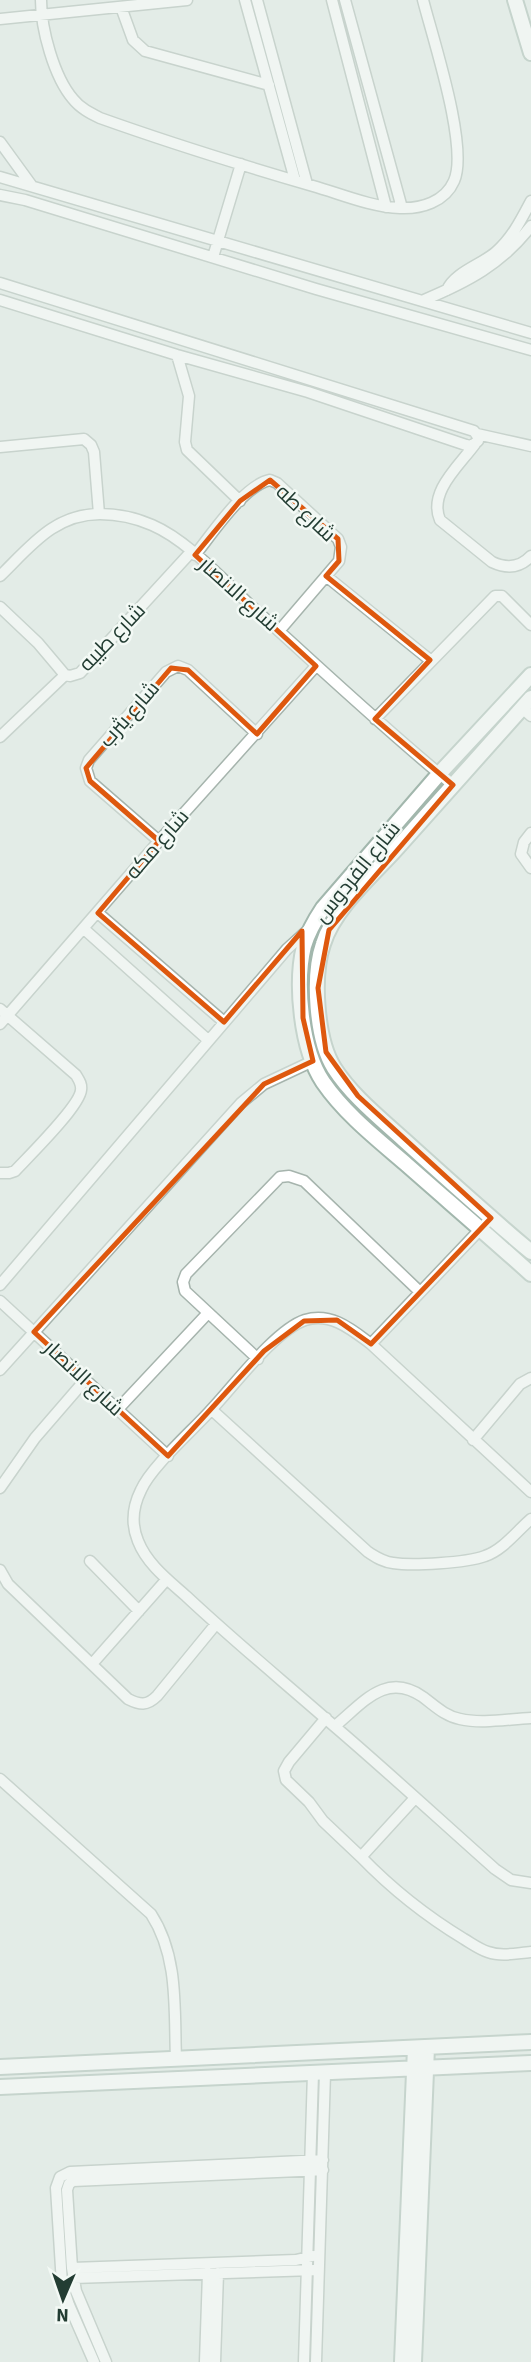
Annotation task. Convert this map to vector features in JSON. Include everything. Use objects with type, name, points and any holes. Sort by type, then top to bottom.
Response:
[{"type":"street","points":[[41,0],[41,15],[59,75],[73,99],[82,108],[100,118],[241,164],[386,207],[402,208],[435,202],[454,182],[458,167],[454,123],[423,0]]},
{"type":"street","points":[[0,19],[187,0]]},
{"type":"street","points":[[245,0],[295,180]]},
{"type":"street","points":[[257,0],[307,184]]},
{"type":"street","points":[[332,0],[386,207]]},
{"type":"street","points":[[345,0],[402,208]]},
{"type":"street","points":[[515,0],[531,52]]},
{"type":"street","points":[[121,7],[133,40],[145,51],[269,85]]},
{"type":"street","points":[[0,142],[32,186]]},
{"type":"street","points":[[213,257],[241,164]]},
{"type":"street","points":[[0,177],[531,333]]},
{"type":"street","points":[[0,195],[25,200],[316,289],[531,350]]},
{"type":"street","points":[[447,290],[453,281],[480,265],[498,250],[519,223],[531,201]]},
{"type":"street","points":[[160,240],[165,225]]},
{"type":"street","points":[[424,300],[464,283],[496,264],[531,226]]},
{"type":"street","points":[[0,283],[474,431],[476,439],[440,491],[436,511],[440,520],[492,562],[501,566],[519,566],[531,556]]},
{"type":"street","points":[[0,299],[177,355],[308,392],[466,445],[476,439],[531,446]]},
{"type":"street","points":[[177,355],[189,396],[185,442],[187,450],[240,501]]},
{"type":"street","points":[[0,447],[84,439],[94,452],[99,514]]},
{"type":"street","name":"شارع طه","points":[[193,554],[240,501],[263,482],[270,480],[277,483],[338,539],[341,547],[339,561],[279,631]]},
{"type":"street","name":"شارع الانصار","points":[[0,576],[44,533],[62,521],[99,514],[132,518],[153,525],[193,554],[375,719],[453,785]]},
{"type":"street","name":"شارع طيبه","points":[[0,607],[38,643],[65,675],[70,676],[80,673],[193,554]]},
{"type":"street","points":[[326,576],[430,660]]},
{"type":"street","points":[[375,719],[430,660],[497,595],[502,596],[531,625]]},
{"type":"street","name":"شارع يثرب","points":[[159,841],[90,781],[86,768],[89,760],[166,672],[178,666],[188,670],[257,734]]},
{"type":"street","name":"شارع مكه","points":[[3,1016],[98,914],[159,841],[316,666]]},
{"type":"street","points":[[0,737],[65,675]]},
{"type":"street","name":"شارع الفردوس","points":[[531,675],[338,888],[312,926],[304,946],[301,993],[303,1018],[313,1061],[322,1080],[349,1113],[486,1224],[531,1252]]},
{"type":"street","name":"شارع الفردوس","points":[[528,707],[453,785],[344,907],[323,943],[319,959],[318,1006],[326,1052],[344,1080],[486,1224],[531,1274]]},
{"type":"street","points":[[531,833],[524,842],[521,855],[531,868]]},
{"type":"street","points":[[98,914],[224,1022]]},
{"type":"street","points":[[0,1285],[287,949],[312,926]]},
{"type":"street","points":[[84,929],[208,1040]]},
{"type":"street","points":[[0,1172],[15,1171],[73,1108],[81,1092],[81,1083],[76,1075],[3,1016]]},
{"type":"street","points":[[0,1370],[241,1103],[264,1084],[313,1061]]},
{"type":"street","points":[[258,1359],[185,1291],[183,1282],[186,1274],[280,1177],[289,1176],[304,1181],[419,1291]]},
{"type":"street","points":[[371,1344],[486,1224]]},
{"type":"street","name":"شارع الانصار","points":[[0,1301],[168,1456]]},
{"type":"street","points":[[118,1409],[208,1313]]},
{"type":"street","points":[[531,1492],[371,1344],[337,1320],[320,1318],[304,1321],[289,1329],[168,1456],[142,1487],[135,1504],[133,1523],[138,1541],[148,1560],[216,1624],[495,1869],[511,1880],[531,1883]]},
{"type":"street","points":[[473,1440],[520,1384],[531,1378]]},
{"type":"street","points":[[0,1488],[35,1438],[86,1380]]},
{"type":"street","points":[[212,1410],[380,1560],[410,1564],[486,1556],[531,1519]]},
{"type":"street","points":[[90,1561],[139,1611]]},
{"type":"street","points":[[0,1570],[8,1584],[128,1699],[144,1705],[157,1696],[216,1624]]},
{"type":"street","points":[[92,1664],[167,1579]]},
{"type":"street","points":[[335,1726],[371,1696],[392,1686],[404,1687],[459,1719],[531,1718]]},
{"type":"street","points":[[326,1718],[289,1762],[284,1771],[286,1780],[309,1802],[323,1821],[392,1888],[447,1930],[488,1952],[504,1955],[531,1952]]},
{"type":"street","points":[[0,1779],[151,1914],[162,1931],[172,1970],[176,2059]]},
{"type":"street","points":[[361,1857],[415,1798]]},
{"type":"street","points":[[0,2067],[531,2042]]},
{"type":"street","points":[[402,2362],[421,2048]]},
{"type":"street","points":[[0,2087],[531,2063]]},
{"type":"street","points":[[414,2362],[420,2069]]},
{"type":"street","points":[[316,2362],[323,2165],[319,2073]]},
{"type":"street","points":[[304,2362],[311,2165],[319,2073]]},
{"type":"street","points":[[106,2362],[80,2302],[73,2273],[67,2188],[74,2181],[311,2165]]},
{"type":"street","points":[[93,2362],[69,2305],[60,2275],[56,2183],[63,2174],[323,2165]]},
{"type":"street","points":[[56,2183],[67,2188]]},
{"type":"street","points":[[73,2273],[296,2260],[320,2256]]},
{"type":"street","points":[[73,2273],[320,2270]]},
{"type":"street","points":[[205,2362],[213,2273]]},
{"type":"street","points":[[213,2273],[215,2362]]},
{"type":"highlighted area","points":[[270,480],[338,539],[339,561],[326,576],[430,660],[375,719],[453,785],[329,930],[318,988],[326,1052],[358,1096],[491,1218],[371,1344],[337,1320],[304,1321],[264,1351],[168,1456],[34,1332],[264,1084],[313,1061],[303,1018],[302,931],[224,1022],[98,913],[159,841],[90,781],[86,768],[171,668],[188,670],[257,734],[316,666],[195,555],[240,501]]}]
